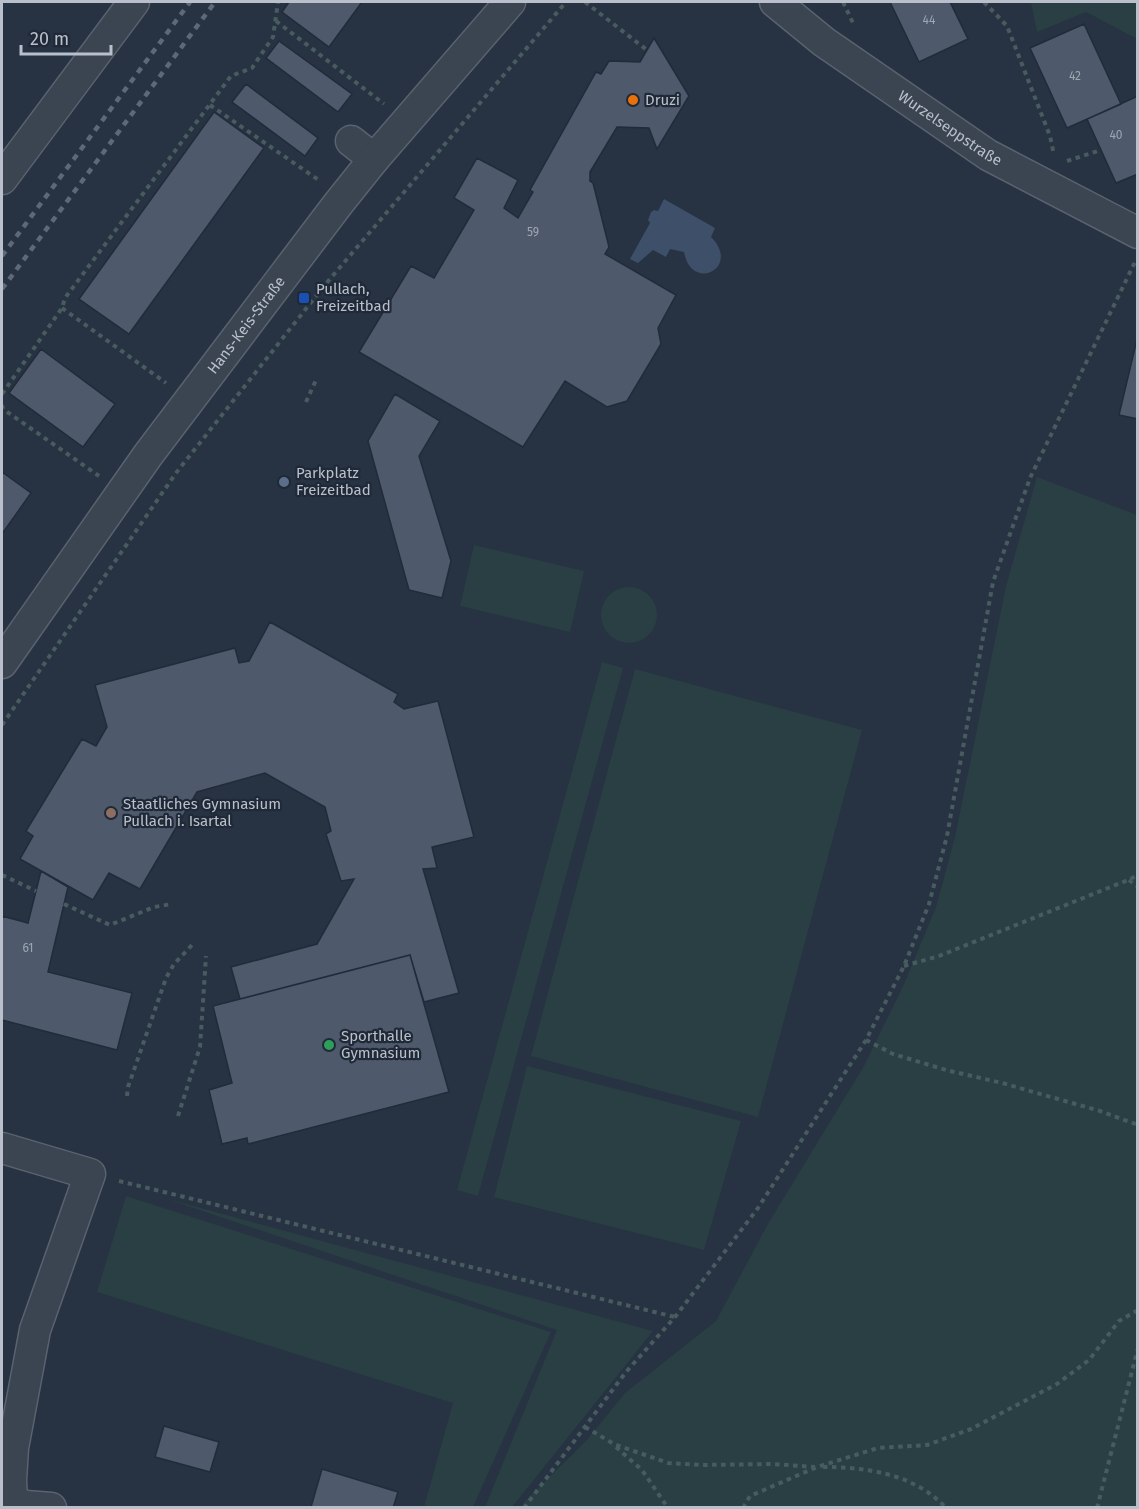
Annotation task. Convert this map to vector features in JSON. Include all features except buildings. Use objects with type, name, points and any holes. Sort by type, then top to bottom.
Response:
[{"type":"street","points":[[2,179],[134,2]]},
{"type":"street","name":"Hans-Keis-Straße","points":[[2,663],[189,400],[343,198],[363,150],[406,122],[510,2]]},
{"type":"street","name":"Wurzelseppstraße","points":[[775,2],[824,42],[988,155],[1137,233]]},
{"type":"street","points":[[2,1148],[90,1174],[35,1330],[13,1448],[7,1500],[26,1506],[51,1508]]},
{"type":"path","points":[[2,394],[62,308],[65,298],[231,76],[252,68],[273,37],[278,2]]},
{"type":"path","points":[[2,724],[176,473],[324,286],[566,2]]},
{"type":"path","points":[[585,2],[647,50]]},
{"type":"path","points":[[984,2],[1007,26],[1050,136],[1056,165]]},
{"type":"path","points":[[275,21],[406,122]]},
{"type":"path","points":[[210,105],[343,198]]},
{"type":"path","points":[[1067,161],[1101,150]]},
{"type":"path","points":[[525,1508],[626,1372],[675,1317],[758,1208],[866,1040],[904,966],[929,904],[947,836],[993,582],[1030,478],[1137,256]]},
{"type":"path","points":[[62,308],[189,400]]},
{"type":"path","points":[[306,402],[316,380]]},
{"type":"path","points":[[2,408],[122,492]]},
{"type":"path","points":[[2,875],[36,891]]},
{"type":"path","points":[[904,966],[939,956],[1137,875]]},
{"type":"path","points":[[1128,880],[1137,887]]},
{"type":"path","points":[[64,904],[111,925],[154,907],[172,904]]},
{"type":"path","points":[[127,1096],[128,1087],[166,978],[174,964],[193,944]]},
{"type":"path","points":[[178,1116],[200,1047],[206,956]]},
{"type":"path","points":[[866,1040],[893,1054],[1100,1111],[1137,1125]]},
{"type":"path","points":[[90,1174],[675,1317]]},
{"type":"path","points":[[743,1508],[750,1496],[817,1467],[878,1448],[927,1445],[971,1429],[1057,1384],[1089,1360],[1119,1321],[1137,1310]]},
{"type":"path","points":[[1097,1508],[1137,1348]]},
{"type":"path","points":[[585,1426],[614,1444],[642,1470],[668,1508]]},
{"type":"path","points":[[614,1444],[668,1463],[849,1467],[889,1474],[918,1485],[946,1508]]},
{"type":"green space","points":[[1031,2],[1137,2],[1137,39],[1086,12],[1037,32]]},
{"type":"green space","points":[[1037,477],[1137,515],[1137,1507],[521,1507],[586,1441],[625,1393],[716,1321],[769,1222],[864,1066],[904,984],[936,907],[955,837],[1006,586]]},
{"type":"green space","points":[[474,545],[584,571],[570,632],[460,606]]},
{"type":"green space","points":[[629,587],[640,589],[649,595],[655,604],[657,615],[655,626],[649,635],[640,641],[629,643],[618,641],[609,635],[603,626],[601,615],[603,604],[609,595],[618,589]]},
{"type":"green space","points":[[602,662],[623,668],[478,1196],[457,1190]]},
{"type":"green space","points":[[635,669],[862,730],[758,1117],[531,1056]]},
{"type":"green space","points":[[527,1066],[741,1121],[704,1250],[494,1197]]},
{"type":"green space","points":[[126,1196],[551,1332],[473,1507],[424,1507],[453,1403],[97,1292]]},
{"type":"green space","points":[[164,1198],[653,1331],[512,1507],[485,1507],[557,1330]]},
{"type":"water","points":[[664,199],[715,228],[711,237],[719,248],[721,258],[718,266],[712,272],[696,271],[688,264],[684,252],[670,249],[666,257],[653,250],[638,263],[630,259],[650,223],[648,220],[651,212],[658,211]]},
{"type":"railway","points":[[2,256],[190,2]]},
{"type":"railway","points":[[2,289],[215,2]]},
{"type":"place","name":"Druzi","points":[[633,100]]},
{"type":"place","name":"Pullach, Freizeitbad","points":[[304,298]]},
{"type":"place","name":"Parkplatz Freizeitbad","points":[[284,482]]},
{"type":"place","name":"Staatliches Gymnasium Pullach i. Isartal","points":[[111,813]]},
{"type":"place","name":"Sporthalle Gymnasium","points":[[329,1045]]}]
